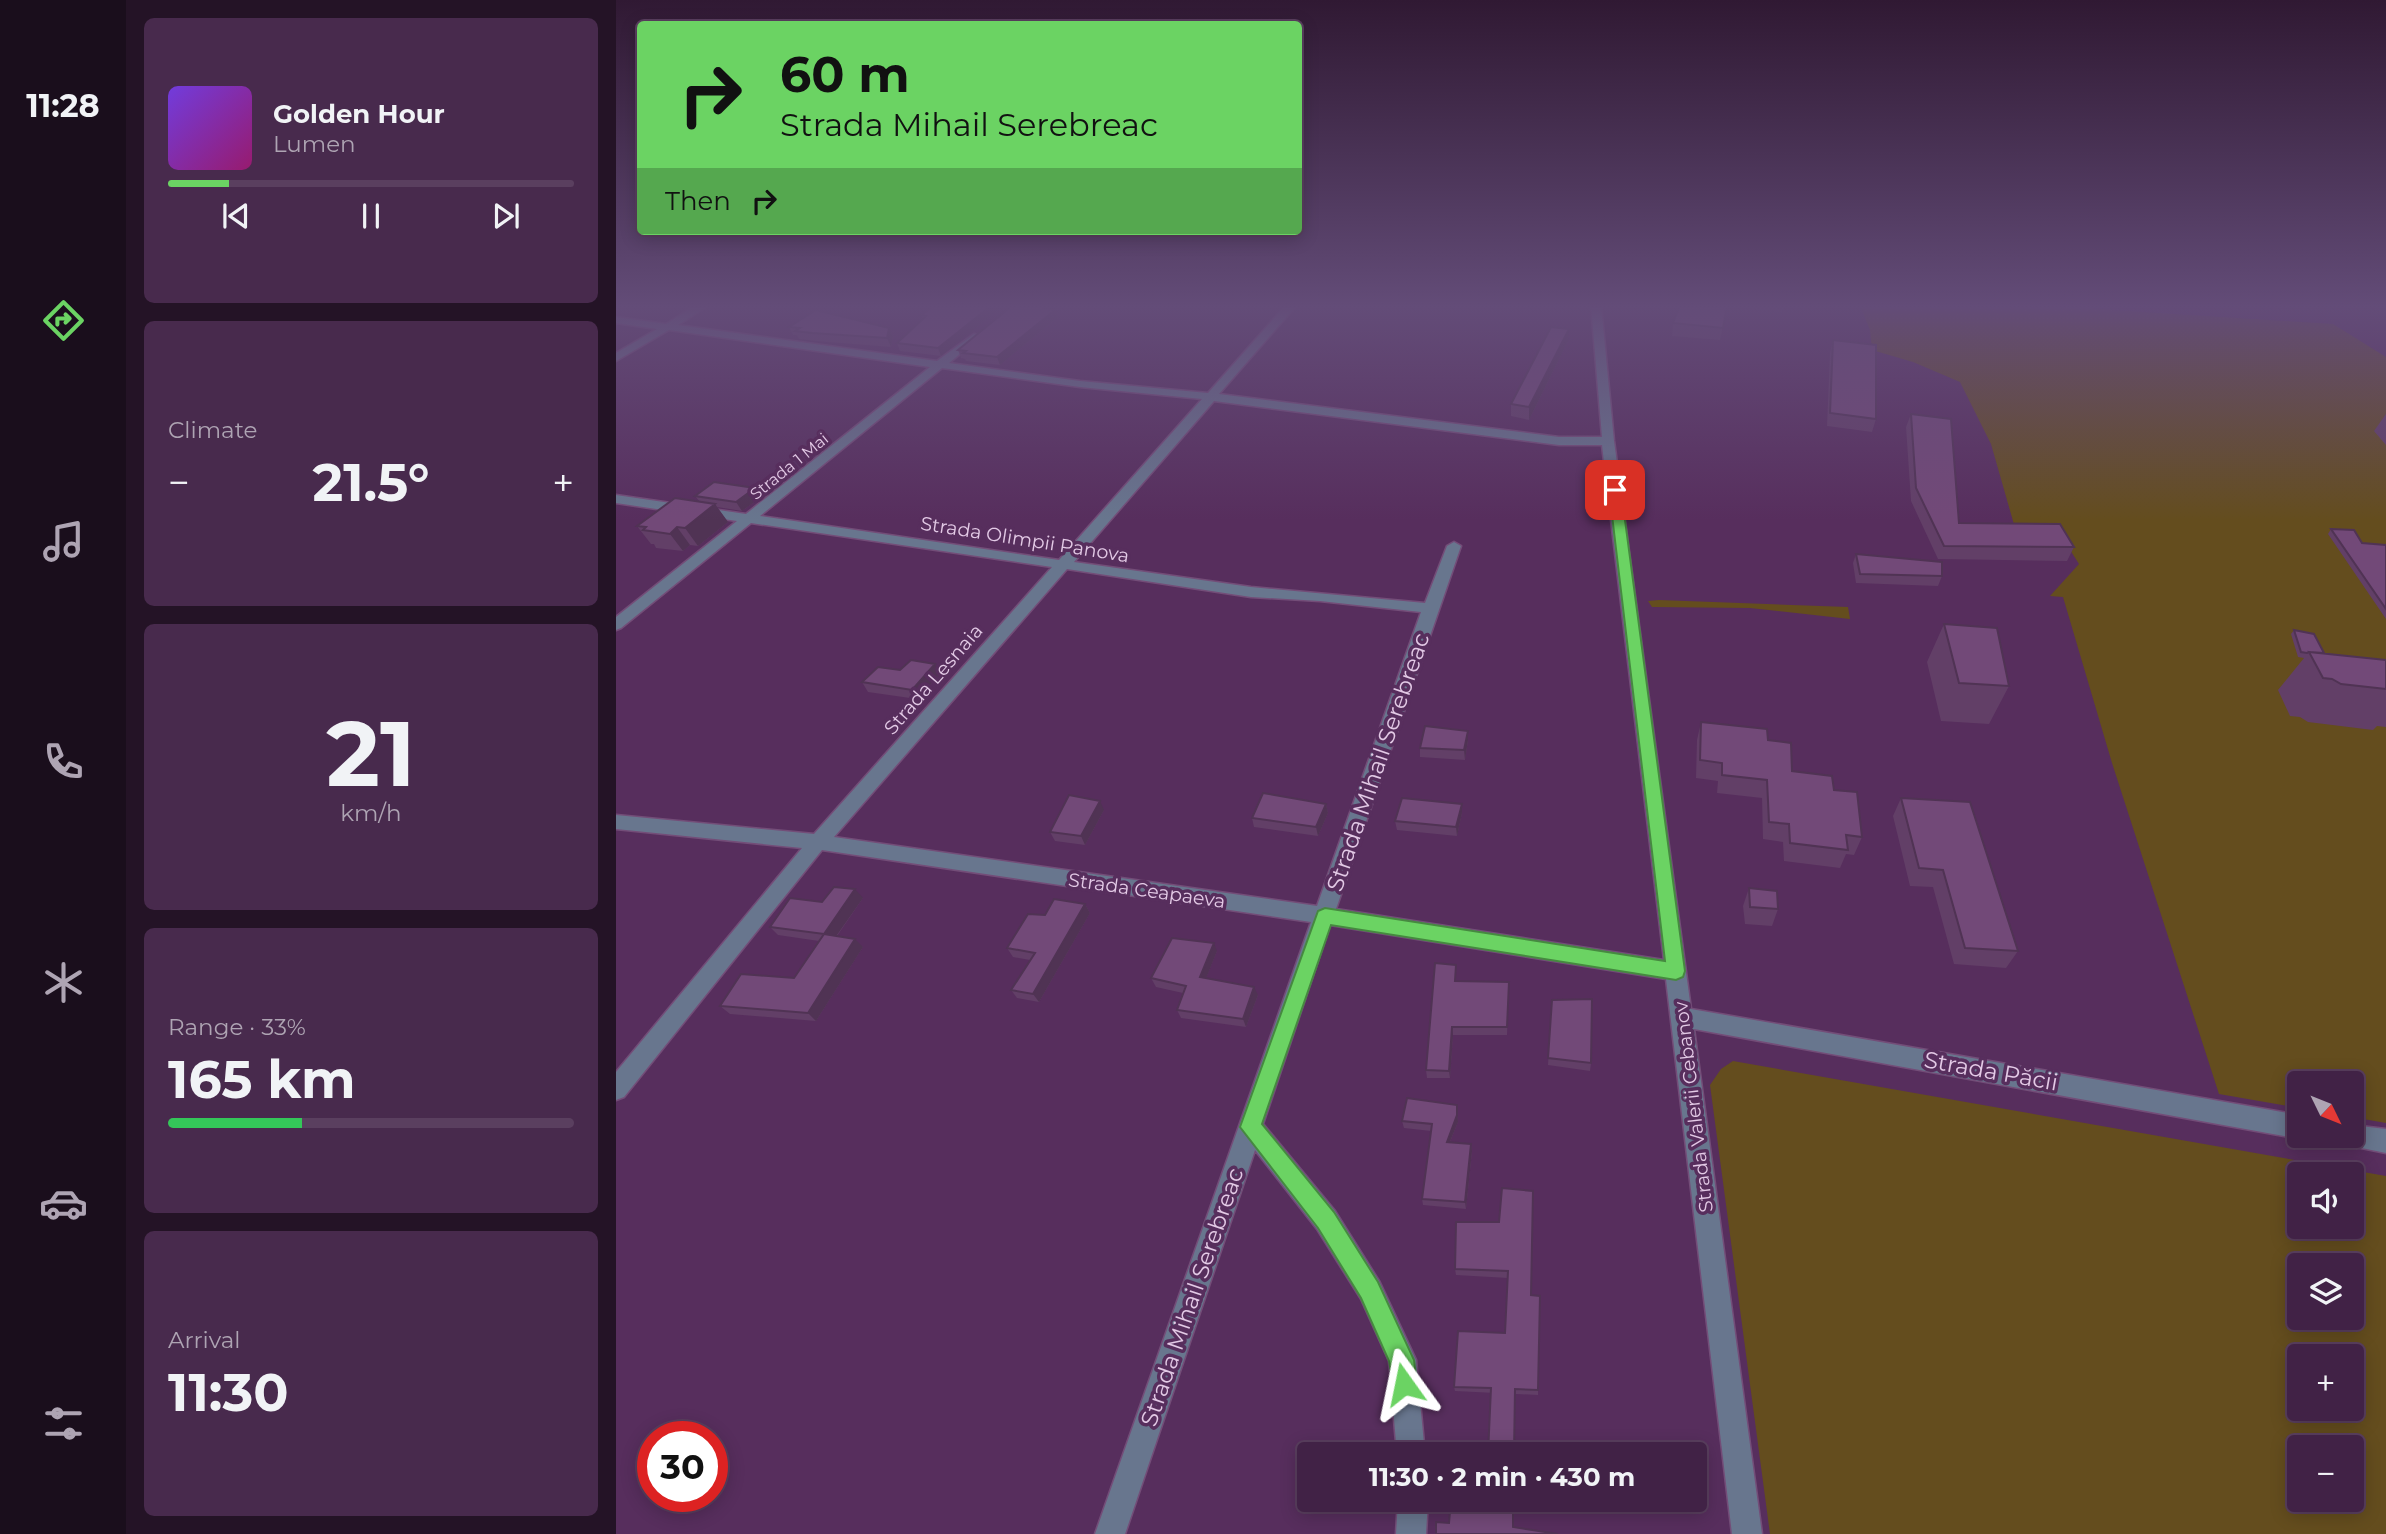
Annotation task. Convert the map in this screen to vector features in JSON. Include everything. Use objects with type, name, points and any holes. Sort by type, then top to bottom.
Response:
[{"type":"street","name":"Strada 1 Mai","points":[[616,625],[753,518],[925,377]]},
{"type":"street","points":[[1025,377],[1212,397],[1559,442],[1608,441]]},
{"type":"street","name":"Strada Lesnaia","points":[[616,1089],[818,842],[1062,563],[1230,377]]},
{"type":"street","name":"Strada Valerii Cebanov","points":[[1602,377],[1608,441],[1747,1534]]},
{"type":"street","name":"Strada Olimpii Panova","points":[[616,499],[1251,592],[1320,596],[1430,608]]},
{"type":"street","name":"Strada Mihail Serebreac","points":[[1110,1534],[1430,608],[1454,546]]},
{"type":"street","name":"Strada Ceapaeva","points":[[616,822],[818,842],[1325,916],[1676,971]]},
{"type":"street","name":"Strada Păcii","points":[[1682,1017],[2287,1125]]},
{"type":"street","points":[[1251,1127],[1326,1220],[1370,1290],[1402,1360],[1410,1442]]},
{"type":"street","points":[[2364,1138],[2386,1141]]},
{"type":"street","points":[[1411,1534],[1412,1512]]},
{"type":"shaded area","points":[[1947,377],[2386,377],[2386,1123],[2364,1119],[2364,1071],[2287,1071],[2287,1106],[2219,1094],[2112,763],[2063,597],[2050,596],[2079,564],[2060,534],[2015,528],[1991,444],[1960,382]]},
{"type":"shaded area","points":[[1648,601],[1848,607],[1850,619],[1750,608],[1652,607]]},
{"type":"shaded area","points":[[1733,1061],[2307,1162],[2287,1162],[2287,1239],[2364,1239],[2364,1172],[2386,1176],[2386,1534],[1770,1534],[1710,1085],[1721,1069]]},
{"type":"building","points":[[1525,377],[1545,377],[1529,407],[1511,404]]},
{"type":"building","points":[[1831,377],[1876,377],[1876,419],[1830,413]]},
{"type":"building","points":[[1911,414],[1951,419],[1959,523],[2060,524],[2074,547],[1944,546],[1916,488]]},
{"type":"building","points":[[714,482],[755,488],[736,502],[695,496]]},
{"type":"building","points":[[675,498],[715,504],[685,528],[677,527],[670,534],[643,530],[646,527],[637,526]]},
{"type":"building","points":[[2331,529],[2354,530],[2362,543],[2386,545],[2386,609]]},
{"type":"building","points":[[1856,554],[1942,562],[1942,576],[1860,574]]},
{"type":"building","points":[[1944,624],[1997,628],[2009,686],[1959,683]]},
{"type":"building","points":[[2294,630],[2314,634],[2324,653],[2301,652]]},
{"type":"building","points":[[2309,652],[2386,660],[2386,689],[2341,684],[2323,678]]},
{"type":"building","points":[[911,660],[935,664],[912,690],[862,682],[878,667],[900,670]]},
{"type":"building","points":[[1701,722],[1767,729],[1768,740],[1791,743],[1792,771],[1832,776],[1834,790],[1857,792],[1862,837],[1846,835],[1848,850],[1790,843],[1789,824],[1769,822],[1767,780],[1722,775],[1722,763],[1700,760]]},
{"type":"building","points":[[1425,726],[1468,731],[1464,750],[1420,748]]},
{"type":"building","points":[[1263,793],[1326,804],[1316,827],[1252,818]]},
{"type":"building","points":[[1069,795],[1100,801],[1081,836],[1050,832]]},
{"type":"building","points":[[1402,798],[1462,804],[1456,827],[1395,821]]},
{"type":"building","points":[[1901,798],[1970,802],[2018,951],[1965,948],[1943,870],[1919,868]]},
{"type":"building","points":[[834,887],[855,889],[824,934],[770,927],[790,898],[822,902]]},
{"type":"building","points":[[1749,888],[1777,891],[1778,909],[1750,907]]},
{"type":"building","points":[[1054,899],[1085,904],[1033,994],[1011,990],[1035,953],[1007,948],[1028,914],[1045,915]]},
{"type":"building","points":[[824,934],[855,939],[808,1013],[720,1006],[741,974],[794,978]]},
{"type":"building","points":[[1172,938],[1214,943],[1200,977],[1254,987],[1243,1019],[1177,1010],[1186,986],[1151,978]]},
{"type":"building","points":[[1435,963],[1456,965],[1455,981],[1509,982],[1507,1027],[1452,1027],[1449,1071],[1426,1070]]},
{"type":"building","points":[[1592,999],[1591,1063],[1548,1058],[1552,1000]]},
{"type":"building","points":[[1407,1098],[1457,1105],[1457,1115],[1447,1142],[1471,1144],[1465,1202],[1422,1199],[1432,1124],[1402,1121]]},
{"type":"building","points":[[1502,1188],[1533,1191],[1531,1295],[1540,1296],[1538,1390],[1515,1389],[1514,1442],[1489,1442],[1491,1388],[1454,1387],[1458,1331],[1505,1333],[1508,1271],[1455,1269],[1456,1222],[1499,1222]]},
{"type":"building","points":[[1450,1512],[1513,1512],[1513,1527],[1558,1534],[1436,1534],[1436,1522],[1449,1523]]},
{"type":"route","points":[[1404,1384],[1402,1360],[1370,1290],[1326,1220],[1251,1127],[1325,916],[1676,971],[1615,490]]}]
